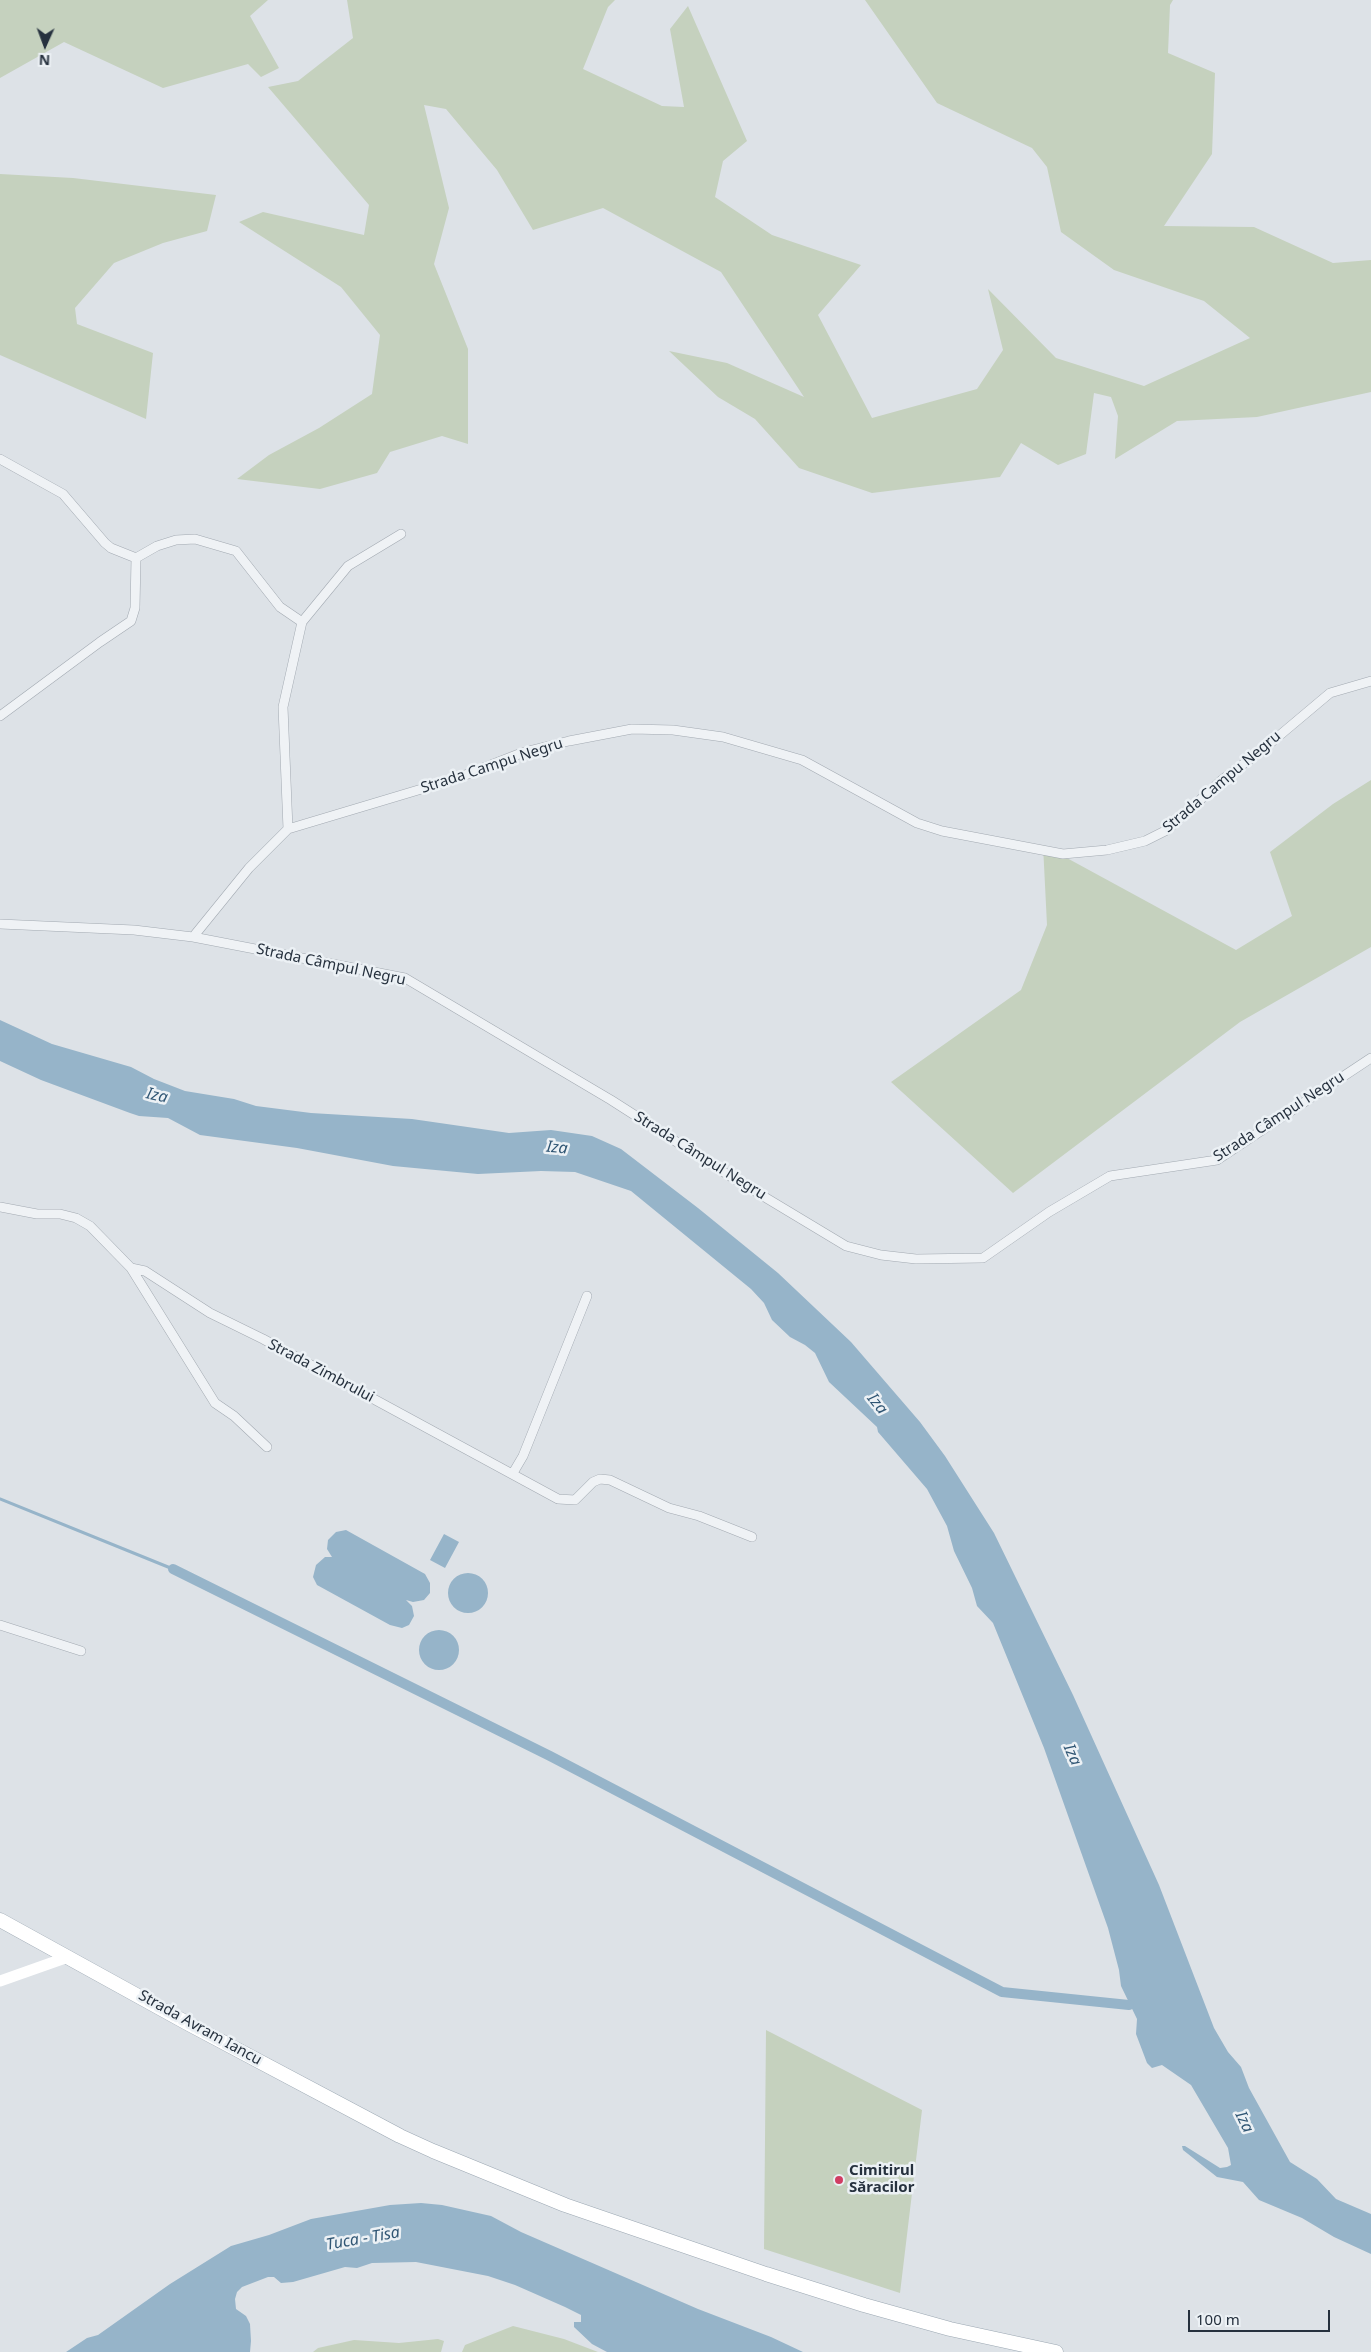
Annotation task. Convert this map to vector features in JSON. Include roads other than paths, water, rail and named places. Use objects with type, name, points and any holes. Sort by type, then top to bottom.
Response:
[{"type":"main road","name":"Strada Avram Iancu","points":[[0,1920],[187,2024],[400,2136],[565,2205],[766,2274],[864,2305],[950,2329],[1056,2352]]},
{"type":"main road","points":[[0,1981],[68,1957]]},
{"type":"street","points":[[0,459],[63,494],[105,543],[136,558]]},
{"type":"street","points":[[288,829],[283,707],[302,622],[348,566],[401,534]]},
{"type":"street","points":[[136,558],[157,546],[176,540],[195,540],[236,551],[280,607],[302,622]]},
{"type":"street","points":[[0,716],[100,642],[131,622],[135,608],[136,558]]},
{"type":"street","name":"Strada Campu Negru","points":[[193,937],[249,868],[288,829],[454,779],[533,750],[569,741],[632,729],[673,730],[723,737],[802,760],[917,823],[942,831],[1063,854],[1107,850],[1145,841],[1167,830],[1223,779],[1261,751],[1330,693],[1371,681]]},
{"type":"street","name":"Strada Câmpul Negru","points":[[0,924],[134,930],[193,937],[405,978],[611,1100],[733,1178],[846,1246],[882,1255],[916,1259],[982,1258],[1049,1212],[1110,1176],[1216,1160],[1371,1058]]},
{"type":"street","name":"Strada Zimbrului","points":[[0,1207],[36,1214],[60,1214],[76,1218],[90,1226],[131,1268],[215,1404],[234,1416],[267,1447]]},
{"type":"street","name":"Strada Zimbrului","points":[[131,1268],[145,1270],[210,1313],[263,1339],[558,1499],[576,1500],[593,1482],[600,1479],[610,1480],[668,1508],[699,1516],[752,1537]]},
{"type":"street","points":[[513,1473],[522,1456],[586,1296]]},
{"type":"street","points":[[0,1625],[81,1651]]},
{"type":"water","name":"Iza","points":[[0,1020],[52,1044],[131,1067],[154,1079],[185,1091],[234,1099],[256,1106],[311,1113],[412,1119],[509,1133],[551,1130],[592,1136],[621,1149],[778,1273],[851,1342],[920,1422],[945,1456],[994,1533],[1073,1695],[1159,1885],[1214,2028],[1228,2052],[1241,2067],[1249,2088],[1290,2162],[1317,2179],[1336,2199],[1371,2214],[1371,2254],[1334,2237],[1302,2218],[1259,2200],[1243,2182],[1217,2177],[1183,2150],[1182,2146],[1185,2146],[1220,2168],[1231,2165],[1228,2148],[1191,2085],[1162,2065],[1152,2068],[1147,2063],[1136,2034],[1137,2019],[1121,1986],[1119,1970],[1108,1928],[1044,1748],[993,1623],[977,1606],[972,1588],[954,1551],[947,1526],[927,1489],[878,1432],[877,1427],[829,1382],[815,1353],[790,1337],[772,1320],[764,1303],[751,1289],[631,1191],[575,1172],[541,1171],[478,1174],[393,1166],[297,1148],[200,1135],[168,1118],[139,1116],[130,1113],[41,1080],[0,1061]]},
{"type":"water","points":[[346,1530],[425,1574],[430,1583],[430,1593],[424,1600],[413,1602],[406,1600],[412,1606],[414,1616],[409,1625],[402,1628],[390,1625],[317,1585],[313,1577],[316,1565],[325,1557],[332,1557],[327,1549],[328,1540],[336,1532]]},
{"type":"water","points":[[444,1534],[459,1542],[445,1568],[430,1560]]},
{"type":"water","points":[[464,1573],[472,1573],[479,1576],[485,1582],[488,1593],[485,1604],[479,1610],[472,1613],[464,1613],[457,1610],[451,1604],[448,1597],[448,1589],[451,1582],[457,1576]]},
{"type":"water","points":[[435,1630],[443,1630],[450,1633],[456,1639],[459,1650],[456,1661],[450,1667],[443,1670],[435,1670],[428,1667],[422,1661],[419,1654],[419,1646],[422,1639],[428,1633]]},
{"type":"water","name":"Тиса - Tisa","points":[[421,2203],[442,2205],[491,2216],[521,2232],[698,2309],[771,2337],[803,2352],[607,2352],[592,2344],[574,2327],[574,2322],[581,2322],[581,2315],[565,2307],[515,2285],[488,2276],[416,2262],[372,2263],[357,2268],[345,2267],[293,2282],[281,2283],[274,2277],[268,2277],[242,2287],[237,2292],[235,2299],[236,2309],[246,2316],[250,2324],[250,2352],[66,2352],[87,2338],[98,2335],[170,2284],[231,2246],[269,2235],[311,2219],[390,2205]]},
{"type":"waterway","points":[[0,1499],[173,1569]]},
{"type":"waterway","points":[[173,1569],[550,1756],[1002,1992],[1129,2005]]},
{"type":"place","name":"Cimitirul Săracilor","points":[[839,2180]]}]
